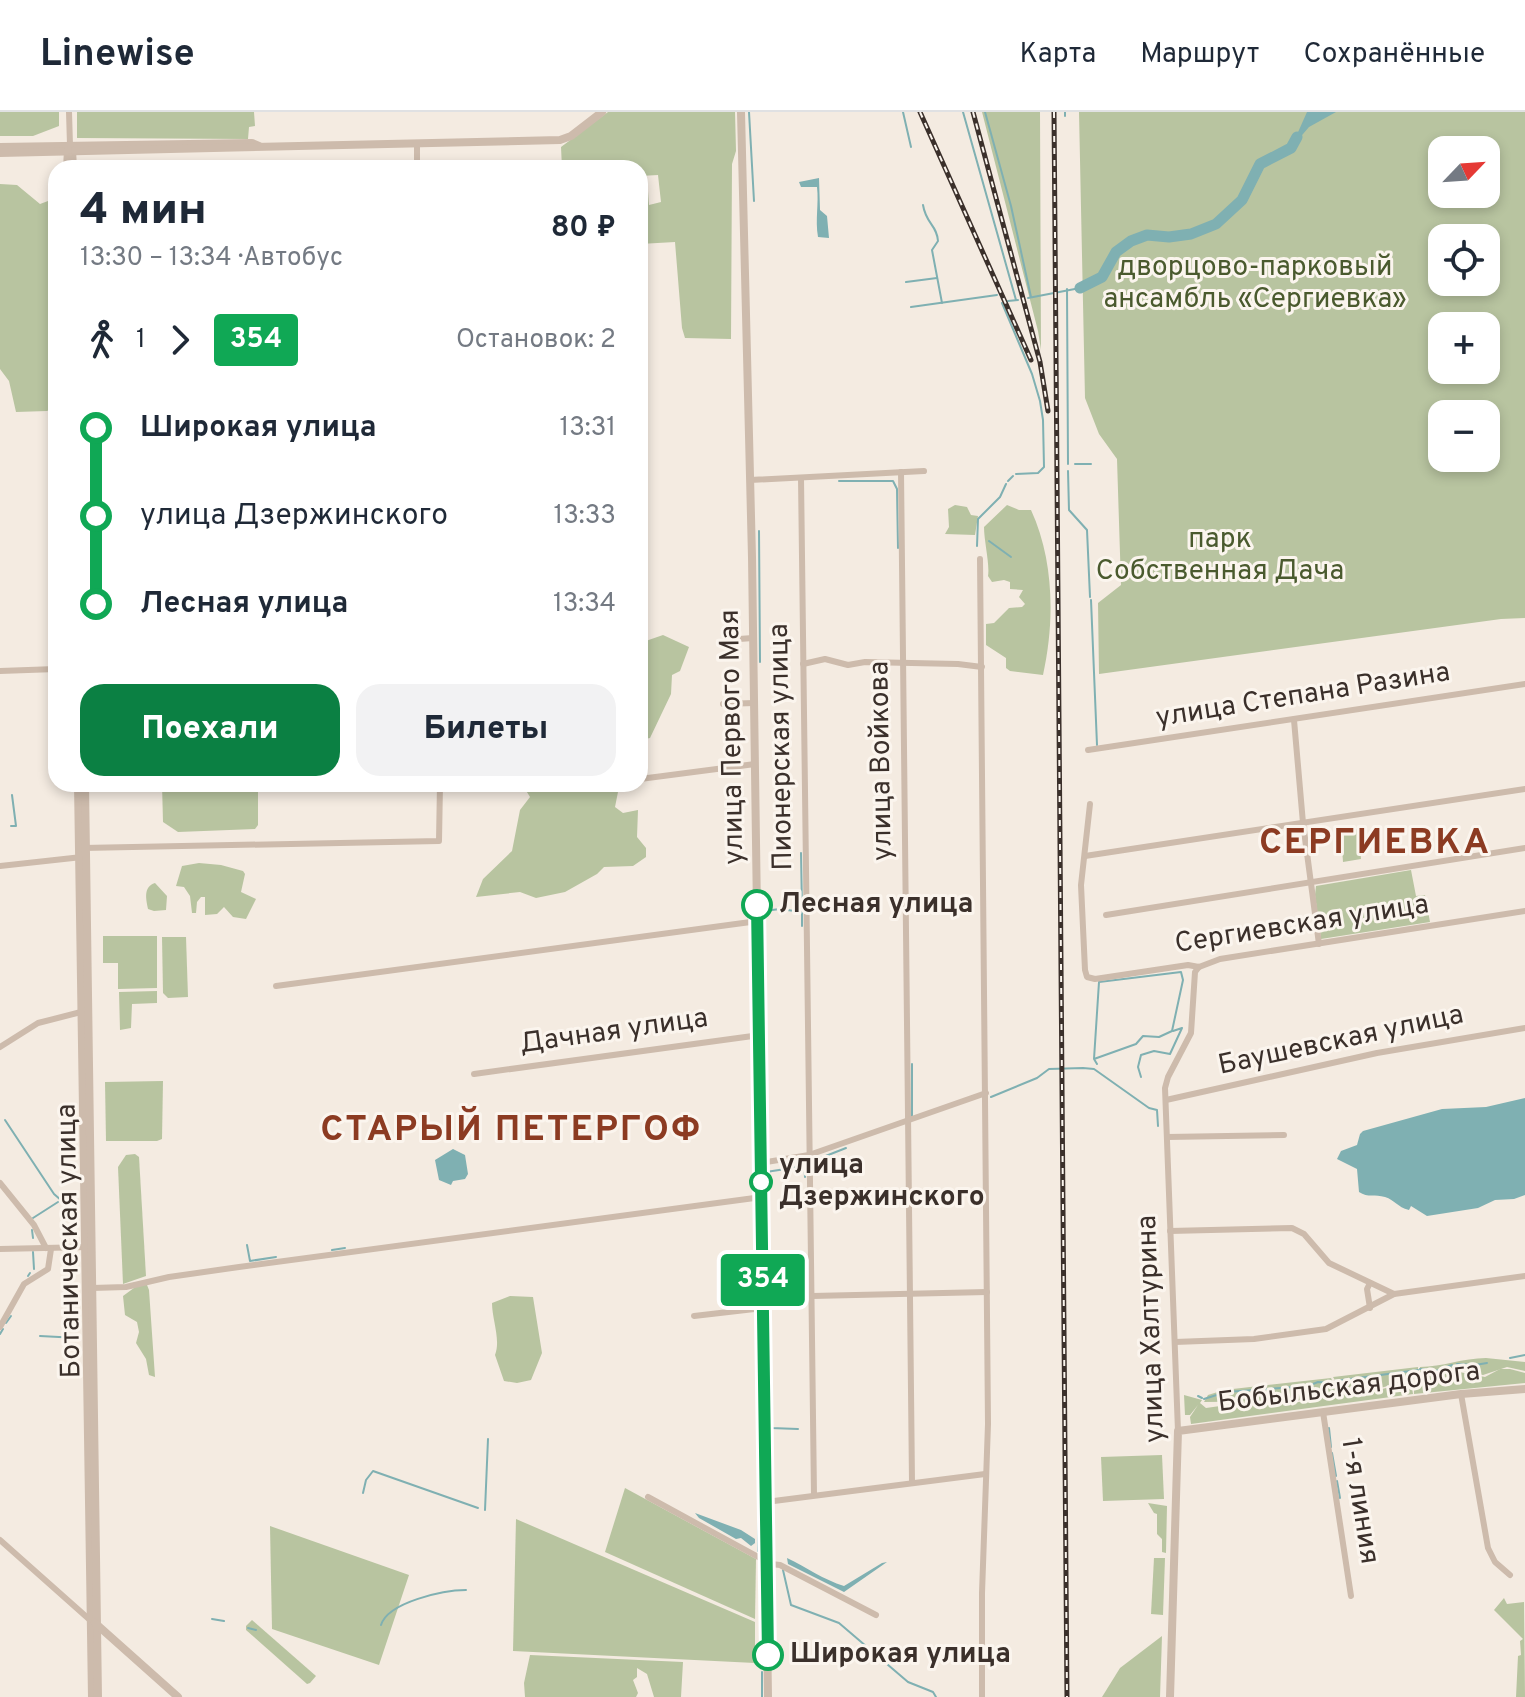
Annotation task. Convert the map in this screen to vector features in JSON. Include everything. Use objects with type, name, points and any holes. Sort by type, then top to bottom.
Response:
[{"type":"street","points":[[69,112],[72,160]]},
{"type":"street","points":[[0,153],[252,143],[259,146],[560,140],[571,136],[602,112]]},
{"type":"street","name":"улица Первого Мая","points":[[741,112],[760,1035],[768,1697]]},
{"type":"street","points":[[417,143],[417,160]]},
{"type":"street","points":[[0,147],[70,150]]},
{"type":"street","points":[[68,160],[70,150]]},
{"type":"street","points":[[750,480],[924,471]]},
{"type":"street","name":"улица Войкова","points":[[901,472],[912,1482]]},
{"type":"street","name":"Пионерская улица","points":[[801,478],[814,1495]]},
{"type":"street","points":[[980,559],[988,1438],[982,1697]]},
{"type":"street","points":[[725,640],[753,638]]},
{"type":"street","points":[[803,664],[825,659],[848,665],[865,662],[982,667]]},
{"type":"street","points":[[0,671],[48,669]]},
{"type":"street","name":"улица Степана Разина","points":[[1088,750],[1525,684]]},
{"type":"street","points":[[723,704],[754,703]]},
{"type":"street","points":[[1294,720],[1303,823],[1319,944]]},
{"type":"street","points":[[648,778],[755,764]]},
{"type":"street","points":[[1090,804],[1085,856],[1525,789]]},
{"type":"street","name":"Ботаническая улица","points":[[78,792],[98,1697]]},
{"type":"street","name":"Ботаническая улица","points":[[82,852],[85,792]]},
{"type":"street","points":[[0,866],[82,852],[439,841],[440,792]]},
{"type":"street","points":[[1106,915],[1525,848]]},
{"type":"street","name":"Сергиевская улица","points":[[1085,856],[1081,897],[1083,949],[1087,977],[1095,979],[1188,965],[1199,967],[1220,959],[1525,911]]},
{"type":"street","points":[[276,986],[758,921]]},
{"type":"street","name":"улица Халтурина","points":[[1170,1697],[1178,1431],[1166,1080],[1191,1033],[1195,972],[1199,967]]},
{"type":"street","points":[[0,1047],[38,1023],[85,1012]]},
{"type":"street","name":"Баушевская улица","points":[[1166,1100],[1377,1053],[1525,1028]]},
{"type":"street","name":"Дачная улица","points":[[474,1074],[760,1035]]},
{"type":"street","points":[[761,1163],[809,1155],[986,1093]]},
{"type":"street","points":[[1167,1137],[1284,1135]]},
{"type":"street","points":[[0,1183],[34,1225],[48,1249],[48,1269],[24,1284],[0,1327]]},
{"type":"street","points":[[89,1288],[126,1287],[239,1267],[762,1197]]},
{"type":"street","points":[[1170,1231],[1292,1228],[1304,1234],[1329,1263],[1394,1294]]},
{"type":"street","points":[[0,1249],[88,1247]]},
{"type":"street","points":[[1175,1342],[1307,1333],[1336,1326],[1394,1294],[1525,1276]]},
{"type":"street","points":[[1370,1283],[1367,1289],[1370,1308]]},
{"type":"street","points":[[812,1296],[987,1292]]},
{"type":"street","points":[[694,1316],[763,1308]]},
{"type":"street","name":"Бобыльская дорога","points":[[1178,1431],[1461,1394],[1525,1389]]},
{"type":"street","points":[[1461,1394],[1488,1548],[1495,1562],[1510,1575]]},
{"type":"street","name":"1-я линия","points":[[1323,1412],[1351,1596]]},
{"type":"street","points":[[766,1502],[985,1474]]},
{"type":"street","points":[[648,1497],[766,1561],[876,1615]]},
{"type":"street","points":[[0,1540],[178,1697]]},
{"type":"street","name":"Ботаническая улица","points":[[92,1697],[94,1622]]},
{"type":"green space","points":[[0,112],[59,112],[59,126],[33,136],[0,136]]},
{"type":"green space","points":[[77,112],[254,112],[255,126],[249,127],[248,139],[77,138]]},
{"type":"green space","points":[[608,112],[735,112],[731,339],[685,338],[675,242],[648,244],[648,191],[649,205],[661,202],[658,175],[648,176],[648,160],[562,160],[561,147]]},
{"type":"green space","points":[[982,112],[1040,112],[1041,350],[1038,331]]},
{"type":"green space","name":"дворцово-парковый ансамбль «Сергиевка»","points":[[1079,112],[1525,112],[1525,618],[1099,674],[1098,603],[1121,585],[1117,459],[1099,434],[1085,398]]},
{"type":"green space","points":[[0,184],[17,185],[40,204],[48,201],[48,411],[16,412],[9,381],[0,369]]},
{"type":"green space","points":[[955,505],[967,507],[971,515],[978,516],[975,535],[945,534],[949,527],[948,509]]},
{"type":"green space","points":[[1007,505],[1019,510],[1031,510],[1044,549],[1051,612],[1043,675],[1010,671],[1006,668],[1006,658],[986,645],[986,624],[994,623],[1009,608],[1025,604],[1019,597],[1023,590],[1010,589],[1010,582],[1004,580],[992,582],[988,576],[984,527]]},
{"type":"green space","points":[[663,635],[689,647],[680,671],[672,675],[671,694],[648,738],[648,640]]},
{"type":"green space","points":[[162,792],[258,792],[258,825],[255,829],[178,832],[163,822]]},
{"type":"green space","points":[[527,792],[618,792],[615,807],[623,813],[638,810],[637,837],[646,848],[646,857],[633,866],[604,867],[565,892],[536,898],[520,892],[476,897],[483,879],[512,851],[520,810],[530,797]]},
{"type":"green space","points":[[1358,829],[1361,859],[1343,862],[1341,833]]},
{"type":"green space","points":[[199,863],[243,871],[241,892],[256,899],[246,919],[233,917],[224,907],[217,914],[205,915],[205,897],[197,902],[196,913],[192,913],[190,896],[184,887],[176,886],[182,866]]},
{"type":"green space","points":[[1411,870],[1416,896],[1425,895],[1430,922],[1321,939],[1316,886]]},
{"type":"green space","points":[[155,883],[167,896],[166,910],[148,909],[147,890]]},
{"type":"green space","points":[[103,936],[157,936],[157,988],[118,989],[118,963],[103,963]]},
{"type":"green space","points":[[162,937],[186,937],[188,997],[168,998],[163,993]]},
{"type":"green space","points":[[157,991],[157,1003],[132,1004],[131,1028],[120,1030],[119,992]]},
{"type":"green space","points":[[163,1081],[162,1139],[106,1141],[105,1082]]},
{"type":"green space","points":[[126,1155],[139,1157],[146,1276],[123,1284],[118,1167]]},
{"type":"green space","points":[[138,1285],[147,1285],[149,1290],[155,1377],[149,1375],[146,1359],[136,1343],[139,1332],[137,1322],[125,1315],[123,1296]]},
{"type":"green space","points":[[510,1296],[533,1297],[542,1353],[531,1380],[517,1383],[504,1381],[495,1355],[497,1336],[492,1303]]},
{"type":"green space","points":[[1486,1358],[1525,1362],[1525,1371],[1507,1367],[1483,1375],[1459,1370],[1435,1380],[1420,1376],[1420,1367]]},
{"type":"green space","points":[[1418,1367],[1418,1377],[1374,1390],[1355,1386],[1341,1390],[1333,1377]]},
{"type":"green space","points":[[1500,1369],[1525,1373],[1525,1383],[1414,1394],[1419,1380],[1440,1381],[1459,1372],[1485,1377]]},
{"type":"green space","points":[[1331,1378],[1337,1391],[1296,1401],[1204,1402],[1208,1395],[1224,1390]]},
{"type":"green space","points":[[1406,1383],[1413,1394],[1191,1424],[1190,1417],[1198,1405],[1190,1415],[1185,1415],[1184,1395],[1202,1400],[1200,1403],[1206,1408],[1248,1402],[1299,1402],[1354,1389],[1370,1392]]},
{"type":"green space","points":[[1162,1455],[1164,1499],[1103,1501],[1101,1457]]},
{"type":"green space","points":[[625,1488],[756,1559],[755,1619],[605,1552]]},
{"type":"green space","points":[[1148,1503],[1167,1506],[1166,1553],[1162,1552],[1162,1539],[1157,1534],[1157,1514]]},
{"type":"green space","points":[[516,1519],[755,1622],[755,1663],[513,1651]]},
{"type":"green space","points":[[270,1526],[409,1575],[379,1665],[272,1629]]},
{"type":"green space","points":[[1154,1558],[1165,1558],[1163,1615],[1151,1614]]},
{"type":"green space","points":[[1504,1598],[1507,1604],[1524,1602],[1525,1697],[1516,1697],[1518,1656],[1521,1655],[1520,1641],[1523,1639],[1494,1610]]},
{"type":"green space","points":[[252,1620],[316,1676],[310,1683],[307,1684],[246,1630]]},
{"type":"green space","points":[[1162,1636],[1160,1697],[1102,1697],[1120,1668]]},
{"type":"green space","points":[[530,1655],[683,1662],[681,1697],[654,1697],[647,1674],[637,1668],[637,1677],[633,1680],[638,1693],[636,1697],[525,1697],[524,1683]]},
{"type":"water","points":[[1307,112],[1336,112],[1309,127],[1291,148]]},
{"type":"water","points":[[819,178],[820,210],[827,216],[829,238],[818,237],[817,187],[801,187],[799,182]]},
{"type":"water","points":[[1525,1098],[1525,1195],[1514,1199],[1495,1200],[1478,1208],[1427,1216],[1411,1206],[1409,1210],[1385,1197],[1359,1192],[1357,1169],[1337,1159],[1341,1151],[1357,1145],[1363,1131],[1442,1109],[1486,1107]]},
{"type":"water","points":[[453,1149],[465,1155],[468,1174],[465,1179],[453,1181],[451,1185],[439,1180],[435,1160]]},
{"type":"water","points":[[695,1513],[741,1530],[755,1539],[755,1543],[751,1546],[741,1538],[736,1539]]},
{"type":"water","points":[[787,1558],[844,1586],[887,1562],[844,1592],[788,1564]]},
{"type":"waterway","points":[[749,112],[754,201]]},
{"type":"waterway","points":[[903,112],[911,147]]},
{"type":"waterway","points":[[963,112],[1016,300]]},
{"type":"waterway","points":[[985,112],[1011,206],[1031,297]]},
{"type":"waterway","points":[[1080,288],[1102,277],[1116,252],[1131,241],[1147,235],[1169,237],[1191,234],[1216,224],[1242,200],[1260,164],[1291,148],[1297,137]]},
{"type":"waterway","points":[[923,205],[938,241],[932,250],[942,303]]},
{"type":"waterway","points":[[906,282],[937,278]]},
{"type":"waterway","points":[[1028,298],[1080,288]]},
{"type":"waterway","points":[[1067,289],[1068,464]]},
{"type":"waterway","points":[[911,307],[997,295]]},
{"type":"waterway","points":[[1008,301],[1018,300]]},
{"type":"waterway","points":[[1002,303],[1032,374],[1043,420],[1044,467],[1038,473],[1016,474]]},
{"type":"waterway","points":[[1075,464],[1091,464]]},
{"type":"waterway","points":[[1068,471],[1069,510],[1087,530],[1090,597]]},
{"type":"waterway","points":[[1008,481],[1013,476]]},
{"type":"waterway","points":[[839,481],[893,481],[897,489],[898,548]]},
{"type":"waterway","points":[[977,546],[978,519],[1000,497],[1006,484]]},
{"type":"waterway","points":[[759,531],[760,662]]},
{"type":"waterway","points":[[989,541],[1011,557]]},
{"type":"waterway","points":[[1091,600],[1097,745]]},
{"type":"waterway","points":[[11,826],[16,826],[12,795]]},
{"type":"waterway","points":[[801,853],[802,908]]},
{"type":"waterway","points":[[764,911],[780,909],[802,912],[802,926]]},
{"type":"waterway","points":[[1094,1059],[1099,982],[1181,972],[1183,980],[1172,1031],[1159,1037],[1143,1036],[1136,1044],[1094,1059],[1097,1064]]},
{"type":"waterway","points":[[1141,1077],[1138,1067],[1141,1055],[1154,1051],[1170,1054],[1182,1028],[1173,1031]]},
{"type":"waterway","points":[[912,1064],[912,1116]]},
{"type":"waterway","points":[[991,1097],[1037,1078],[1049,1069],[1094,1069],[1149,1108],[1157,1110],[1158,1126]]},
{"type":"waterway","points":[[754,1096],[755,1193]]},
{"type":"waterway","points":[[5,1120],[54,1194],[78,1215]]},
{"type":"waterway","points":[[813,1161],[846,1148]]},
{"type":"waterway","points":[[804,1160],[805,1177]]},
{"type":"waterway","points":[[766,1172],[805,1166]]},
{"type":"waterway","points":[[33,1218],[58,1202]]},
{"type":"waterway","points":[[755,1202],[755,1219]]},
{"type":"waterway","points":[[32,1230],[33,1238]]},
{"type":"waterway","points":[[247,1245],[250,1261],[276,1257]]},
{"type":"waterway","points":[[332,1250],[345,1248]]},
{"type":"waterway","points":[[33,1252],[34,1269]]},
{"type":"waterway","points":[[6,1323],[11,1316]]},
{"type":"waterway","points":[[0,1334],[3,1329]]},
{"type":"waterway","points":[[40,1336],[78,1338]]},
{"type":"waterway","points":[[1510,1358],[1525,1355]]},
{"type":"waterway","points":[[1457,1364],[1487,1363]]},
{"type":"waterway","points":[[1420,1369],[1436,1371],[1452,1365]]},
{"type":"waterway","points":[[1335,1381],[1418,1370]]},
{"type":"waterway","points":[[1204,1399],[1226,1392],[1333,1383]]},
{"type":"waterway","points":[[1198,1396],[1202,1398]]},
{"type":"waterway","points":[[771,1399],[771,1428],[798,1429]]},
{"type":"waterway","points":[[1329,1428],[1331,1447]]},
{"type":"waterway","points":[[485,1510],[488,1439]]},
{"type":"waterway","points":[[1332,1453],[1336,1476]]},
{"type":"waterway","points":[[363,1493],[366,1480],[373,1471],[478,1508]]},
{"type":"waterway","points":[[1337,1481],[1340,1498]]},
{"type":"waterway","points":[[758,1551],[759,1505]]},
{"type":"waterway","points":[[759,1562],[760,1601]]},
{"type":"waterway","points":[[761,1564],[761,1628]]},
{"type":"waterway","points":[[783,1570],[791,1605],[839,1623],[908,1682],[933,1692],[936,1697]]},
{"type":"waterway","points":[[381,1625],[386,1617],[405,1604],[444,1592],[466,1590]]},
{"type":"waterway","points":[[212,1619],[224,1621]]},
{"type":"waterway","points":[[248,1628],[256,1630]]},
{"type":"waterway","points":[[761,1635],[761,1642]]},
{"type":"waterway","points":[[762,1672],[762,1697]]},
{"type":"railway","points":[[920,112],[1031,360]]},
{"type":"railway","points":[[973,112],[1040,362],[1048,411]]},
{"type":"railway","points":[[1054,112],[1067,1697]]},
{"type":"bus line","name":"354","points":[[757,905],[768,1655]]},
{"type":"place","name":"Лесная улица","points":[[757,905]]},
{"type":"place","name":"улица Дзержинского","points":[[761,1182]]},
{"type":"place","name":"Широкая улица","points":[[768,1655]]},
{"type":"district","name":"СЕРГИЕВКА","points":[[1375,844]]},
{"type":"district","name":"СТАРЫЙ ПЕТЕРГОФ","points":[[511,1131]]},
{"type":"park label","name":"парк Собственная Дача","points":[[1220,556]]}]
